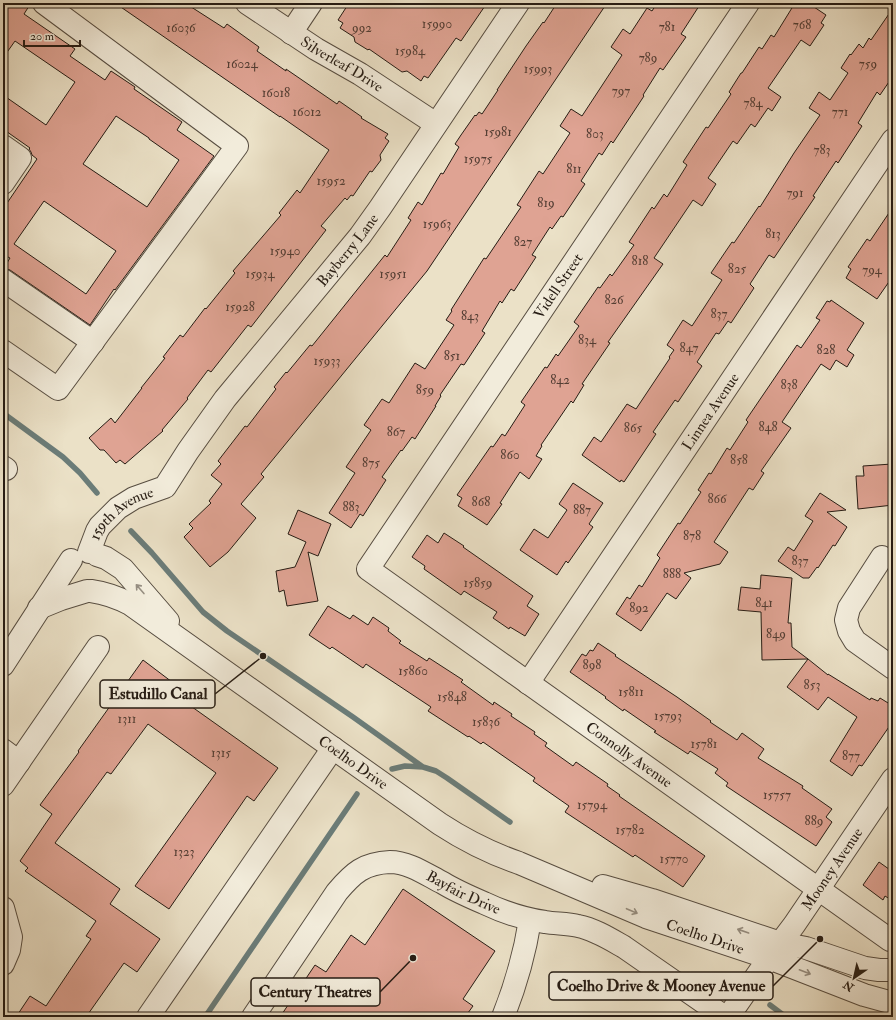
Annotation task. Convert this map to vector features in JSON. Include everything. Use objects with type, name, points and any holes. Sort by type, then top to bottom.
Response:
[{"type":"street","points":[[3,351],[58,389],[237,146],[44,3]]},
{"type":"street","name":"Silverleaf Drive","points":[[248,3],[316,50],[360,74],[436,124]]},
{"type":"street","points":[[291,33],[311,3]]},
{"type":"street","name":"Bayberry Lane","points":[[165,487],[188,451],[225,399],[360,236],[518,3]]},
{"type":"street","name":"Videll Street","points":[[368,569],[748,3]]},
{"type":"street","points":[[3,146],[20,158],[3,183]]},
{"type":"street","name":"Linnea Avenue","points":[[528,683],[889,149]]},
{"type":"street","points":[[3,280],[93,342]]},
{"type":"street","name":"159th Avenue","points":[[3,665],[39,608],[85,556],[100,526],[118,508],[134,498],[165,487]]},
{"type":"street","points":[[39,608],[97,588],[102,584],[106,572],[102,559],[85,556]]},
{"type":"street","name":"Coelho Drive","points":[[194,649],[123,569],[106,558],[85,556],[68,566],[67,573],[72,585],[78,589],[103,593],[116,597],[130,604],[458,836],[476,846],[498,856],[519,863],[652,900],[774,950],[864,995],[893,1003]]},
{"type":"street","points":[[882,558],[850,608],[846,620],[849,631],[855,641],[893,668]]},
{"type":"street","name":"Connolly Avenue","points":[[368,569],[819,888],[890,940]]},
{"type":"street","points":[[3,785],[11,756],[98,647]]},
{"type":"street","points":[[148,1017],[333,748]]},
{"type":"street","name":"Mooney Avenue","points":[[727,1017],[774,950],[794,925],[893,779]]},
{"type":"street","name":"Bayfair Drive","points":[[253,1017],[337,892],[359,869],[375,864],[392,862],[409,865],[460,892],[509,913],[530,920],[578,926],[592,930],[624,947],[727,1017]]},
{"type":"street","points":[[3,908],[11,937],[9,950],[3,964]]},
{"type":"street","points":[[503,1017],[516,979],[528,936],[530,920]]},
{"type":"street","name":"Coelho Drive","points":[[774,950],[806,948],[865,968],[893,970]]},
{"type":"building","points":[[3,3],[31,3],[24,14],[75,49],[70,56],[105,80],[111,71],[135,87],[134,89],[182,122],[177,130],[214,156],[115,290],[114,289],[90,325],[10,270],[4,268],[10,258],[6,256],[3,260],[3,209],[37,159],[32,155],[29,149],[30,148],[3,129],[3,95],[46,125],[75,82],[15,41],[3,58]],"holes":[[[116,116],[179,160],[147,207],[83,164]],[[44,201],[116,251],[86,294],[14,244]]]},
{"type":"building","points":[[115,3],[185,3],[224,28],[227,24],[259,47],[257,51],[286,71],[286,69],[337,104],[339,101],[362,117],[361,118],[388,134],[385,138],[389,141],[380,155],[381,160],[372,172],[370,171],[353,196],[351,195],[347,200],[345,198],[321,226],[326,230],[251,327],[248,325],[211,372],[208,370],[187,398],[188,399],[162,430],[163,431],[125,464],[120,460],[116,463],[104,450],[100,450],[89,438],[111,418],[115,423],[165,358],[163,357],[180,335],[183,337],[205,308],[206,309],[235,273],[233,271],[281,215],[279,213],[297,190],[300,193],[329,150]]},
{"type":"building","points":[[349,3],[487,3],[461,41],[456,38],[428,78],[424,76],[421,81],[407,71],[402,72],[369,49],[368,50],[355,42],[354,37],[340,28],[343,23],[338,20]]},
{"type":"building","points":[[557,3],[607,3],[427,271],[261,474],[264,477],[241,504],[256,518],[228,552],[210,567],[184,537],[193,528],[189,524],[211,503],[209,501],[222,484],[211,475],[221,464],[218,461],[245,426],[247,427],[276,389],[274,387],[286,372],[287,373],[310,345],[312,346],[385,255],[387,257],[411,220],[408,218],[418,202],[422,205],[441,173],[443,174],[459,147],[455,144],[461,135],[475,115],[476,116],[479,112],[482,114],[526,46]]},
{"type":"building","points":[[657,3],[701,3],[681,34],[686,37],[663,70],[660,68],[643,95],[644,96],[613,143],[611,141],[602,155],[599,153],[581,181],[585,184],[563,217],[561,216],[552,229],[550,227],[532,255],[536,257],[514,291],[511,289],[502,303],[500,301],[482,331],[485,333],[464,365],[461,364],[440,395],[441,396],[436,406],[415,439],[412,437],[382,477],[386,480],[363,516],[360,514],[351,528],[329,513],[355,473],[346,467],[371,430],[364,425],[382,399],[389,403],[415,363],[425,369],[454,325],[446,320],[452,311],[451,310],[484,258],[486,259],[521,207],[517,205],[539,171],[543,174],[570,133],[560,126],[571,109],[582,116],[622,55],[611,47],[623,29],[630,34],[647,8],[652,11]]},
{"type":"building","points":[[795,3],[808,3],[826,15],[821,23],[824,25],[810,46],[801,40],[768,88],[781,97],[772,111],[768,108],[755,127],[751,124],[737,144],[733,141],[708,178],[716,184],[702,206],[693,200],[654,258],[663,264],[608,342],[610,343],[582,384],[584,385],[573,403],[571,401],[541,445],[542,446],[536,456],[542,459],[529,479],[520,472],[500,503],[502,504],[487,525],[458,506],[462,498],[457,495],[491,446],[493,447],[502,434],[505,436],[525,405],[521,402],[545,367],[547,368],[556,354],[558,356],[579,326],[574,322],[598,287],[600,288],[610,274],[612,276],[634,245],[629,242],[652,207],[654,209],[664,194],[667,197],[687,165],[683,162],[706,127],[708,128],[731,94],[729,92],[741,73],[759,47],[762,49],[771,35],[774,37]]},
{"type":"building","points":[[893,8],[893,76],[880,95],[877,92],[858,123],[862,126],[838,163],[836,161],[813,196],[815,197],[774,258],[769,255],[750,284],[754,288],[731,323],[728,321],[719,334],[716,333],[697,362],[702,366],[678,402],[675,400],[653,432],[656,434],[624,482],[621,480],[620,482],[582,455],[594,437],[601,442],[627,404],[636,409],[670,358],[669,357],[674,350],[667,345],[683,320],[692,326],[722,280],[711,273],[732,242],[734,243],[759,206],[760,207],[820,115],[809,108],[819,92],[830,100],[848,73],[841,68],[850,54],[851,55],[859,44],[863,48],[869,38],[871,40]]},
{"type":"building","points":[[893,207],[893,276],[877,299],[846,278],[851,269],[848,267],[867,239],[870,241]]},
{"type":"building","points":[[831,300],[864,323],[847,350],[854,355],[847,367],[836,360],[830,370],[821,364],[782,422],[791,428],[761,471],[764,473],[753,490],[749,488],[714,542],[728,552],[720,564],[684,573],[691,578],[676,599],[667,593],[641,631],[616,614],[627,597],[630,599],[639,585],[642,587],[660,558],[657,555],[701,492],[698,490],[709,473],[711,474],[727,448],[730,450],[748,422],[746,420],[797,345],[801,348],[820,320],[816,318],[827,301],[830,302]]},
{"type":"building","points":[[892,464],[893,505],[858,509],[856,476],[864,476],[863,466]]},
{"type":"building","points":[[573,483],[603,503],[589,524],[593,527],[568,563],[566,561],[557,575],[520,550],[534,529],[548,538],[567,510],[559,504]]},
{"type":"building","points":[[820,493],[846,510],[827,512],[847,527],[818,568],[817,567],[809,578],[803,578],[778,561],[788,547],[794,551],[813,521],[805,516]]},
{"type":"building","points":[[298,510],[331,524],[318,556],[308,552],[318,601],[287,606],[284,590],[279,592],[276,571],[295,567],[306,542],[288,534]]},
{"type":"building","points":[[444,533],[533,596],[527,606],[539,614],[525,636],[510,627],[509,629],[493,618],[497,612],[464,591],[461,595],[424,569],[425,566],[412,557],[427,535],[438,543]]},
{"type":"building","points":[[761,575],[792,578],[788,623],[791,623],[792,647],[808,659],[762,660],[761,612],[738,610],[741,587],[760,589]]},
{"type":"building","points":[[328,606],[350,619],[353,615],[368,625],[373,617],[389,628],[388,631],[401,641],[399,643],[427,661],[429,658],[463,680],[461,682],[493,705],[494,702],[512,714],[511,716],[535,732],[534,734],[547,743],[545,746],[573,766],[576,762],[608,784],[607,786],[620,795],[619,796],[705,856],[683,887],[635,855],[633,857],[565,812],[569,806],[533,781],[535,778],[483,742],[481,744],[469,736],[468,737],[428,711],[431,707],[366,664],[363,668],[332,647],[330,649],[309,635]]},
{"type":"building","points":[[598,643],[737,740],[742,733],[764,749],[758,758],[803,786],[802,788],[832,809],[826,817],[832,822],[816,846],[726,786],[728,783],[715,773],[718,769],[690,751],[688,754],[654,732],[656,731],[624,709],[623,711],[605,698],[606,697],[570,672],[582,654],[586,656],[590,650],[593,651]]},
{"type":"building","points":[[808,659],[828,675],[870,700],[871,698],[878,701],[880,698],[893,706],[893,721],[862,766],[859,765],[852,776],[830,761],[857,717],[828,697],[818,710],[787,687]]},
{"type":"building","points":[[143,660],[176,685],[171,692],[278,768],[254,801],[247,796],[169,909],[135,886],[216,773],[148,724],[111,774],[107,772],[55,843],[120,889],[110,904],[160,939],[137,972],[124,963],[86,1017],[16,1017],[30,996],[46,1006],[91,939],[86,936],[96,921],[25,871],[28,868],[20,861],[52,814],[40,805]]},
{"type":"building","points":[[879,862],[893,872],[893,901],[885,896],[883,900],[863,885]]},
{"type":"building","points":[[403,889],[495,951],[463,999],[473,1006],[465,1017],[280,1017],[315,965],[326,972],[351,935],[365,945]]},
{"type":"waterway","points":[[3,413],[63,457],[80,473],[97,493]]},
{"type":"waterway","points":[[131,531],[203,612],[227,631],[423,767],[436,771],[510,822]]},
{"type":"waterway","points":[[392,769],[405,766],[423,767]]},
{"type":"waterway","points":[[205,1017],[357,794]]},
{"type":"waterway","points":[[770,1005],[786,1017]]},
{"type":"place","name":"Estudillo Canal","points":[[263,656]]},
{"type":"place","name":"Coelho Drive & Mooney Avenue","points":[[820,939]]},
{"type":"place","name":"Century Theatres","points":[[413,958]]}]
